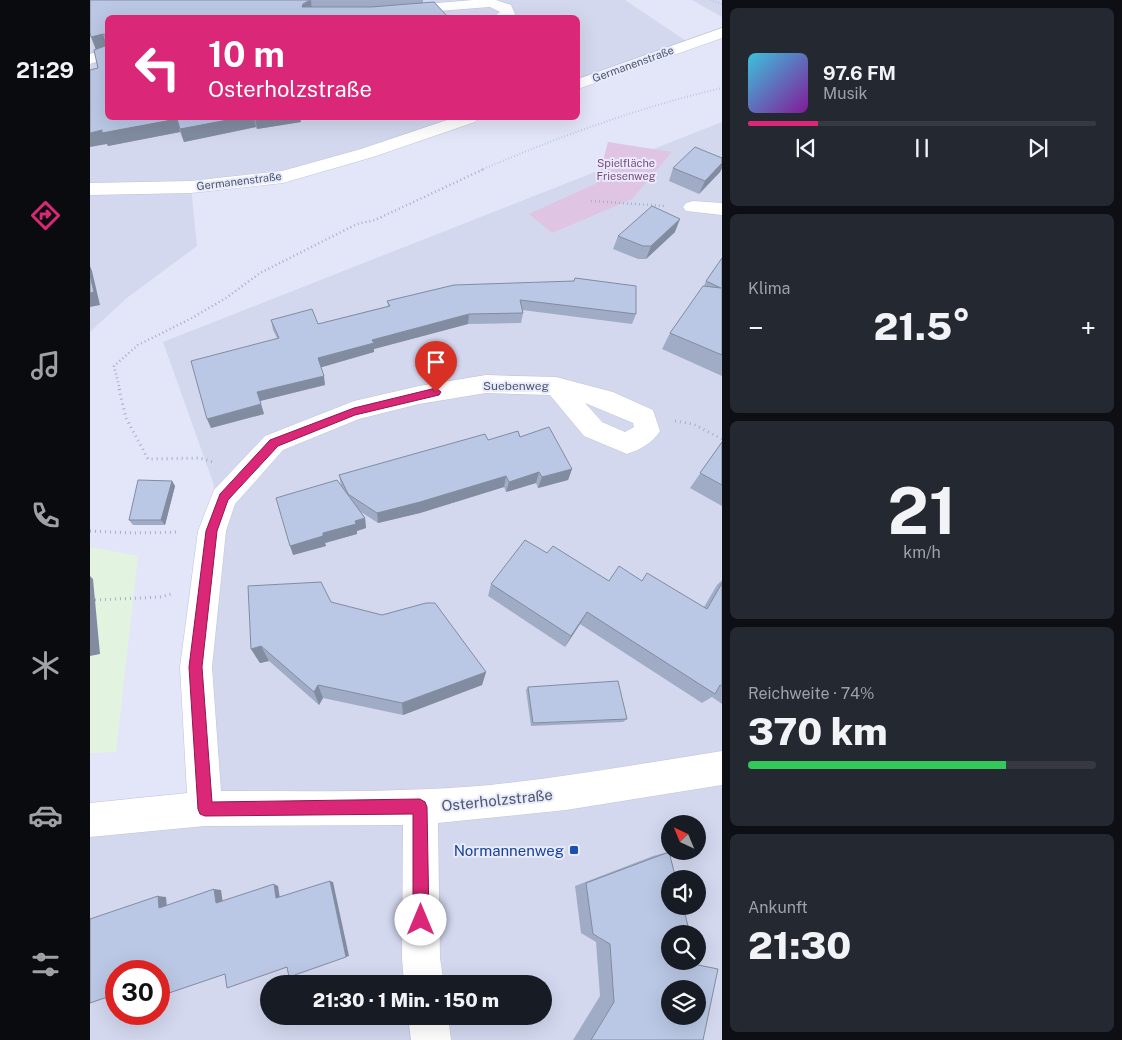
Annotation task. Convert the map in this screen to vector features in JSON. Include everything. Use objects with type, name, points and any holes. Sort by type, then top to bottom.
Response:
[{"type":"street","points":[[386,12],[491,3],[506,8],[508,14],[506,15]]},
{"type":"street","points":[[441,6],[473,15]]},
{"type":"street","name":"Germanenstraße","points":[[580,83],[722,33]]},
{"type":"street","points":[[90,59],[105,54]]},
{"type":"street","name":"Germanenstraße","points":[[90,189],[191,187],[283,177],[367,152],[463,120]]},
{"type":"street","points":[[693,207],[722,209]]},
{"type":"street","name":"Suebenweg","points":[[205,809],[196,667],[212,531],[224,498],[274,443],[354,412],[419,395],[486,384],[556,386],[593,429],[627,444],[646,431],[644,417]]},
{"type":"street","name":"Osterholzstraße","points":[[90,820],[205,809],[420,807],[489,802],[556,794],[722,768]]},
{"type":"street","points":[[420,807],[421,958],[423,975]]},
{"type":"street","points":[[429,1025],[430,1040]]},
{"type":"path","points":[[710,0],[722,4]]},
{"type":"path","points":[[246,473],[200,458],[148,459],[126,418],[114,366],[138,345],[192,318],[260,273],[291,260],[357,224],[375,220],[432,192],[521,153],[670,100],[722,88]]},
{"type":"path","points":[[591,202],[693,207]]},
{"type":"path","points":[[644,417],[693,424],[722,439]]},
{"type":"path","points":[[90,531],[134,533],[212,531]]},
{"type":"path","points":[[95,600],[161,597],[206,582]]},
{"type":"shaded area","points":[[90,0],[625,0],[689,43],[580,83],[580,15],[105,15],[105,120],[463,120],[367,153],[283,177],[191,187],[197,246],[128,297],[90,332]]},
{"type":"shaded area","points":[[692,0],[722,0],[722,17]]},
{"type":"shaded area","points":[[722,122],[722,1040],[90,1040],[90,820],[205,809],[209,552],[214,485],[163,342]]},
{"type":"shaded area","points":[[90,547],[138,556],[116,752],[90,753]]},
{"type":"green space","name":"Spielfläche Friesenweg","points":[[608,142],[672,152],[632,199],[552,233],[529,214],[597,183]]},
{"type":"building","points":[[90,0],[310,0],[303,4],[302,7],[371,7],[434,2],[446,15],[105,15],[105,35],[91,37]]},
{"type":"building","points":[[105,46],[105,120],[172,120],[102,133],[102,130],[90,133],[90,70],[98,68],[94,50]]},
{"type":"building","points":[[177,120],[227,120],[180,129]]},
{"type":"building","points":[[695,147],[722,158],[722,163],[705,181],[673,168]]},
{"type":"building","points":[[652,206],[680,219],[651,246],[643,246],[618,236]]},
{"type":"building","points":[[722,258],[722,355],[670,333],[703,286],[721,288],[706,281]]},
{"type":"building","points":[[90,275],[94,292],[90,293]]},
{"type":"building","points":[[575,278],[636,286],[636,314],[520,300],[523,313],[469,314],[372,340],[374,343],[318,358],[324,376],[257,392],[261,404],[207,419],[191,361],[279,338],[271,320],[312,309],[318,324],[390,306],[387,301],[454,285],[574,281]]},
{"type":"building","points":[[549,427],[572,469],[542,477],[539,472],[509,482],[506,476],[377,513],[348,494],[339,475],[485,434],[488,440],[518,431],[520,437]]},
{"type":"building","points":[[722,442],[722,485],[700,473]]},
{"type":"building","points":[[138,480],[172,481],[161,520],[129,520]]},
{"type":"building","points":[[337,480],[365,518],[355,521],[356,524],[323,533],[323,536],[290,546],[276,498]]},
{"type":"building","points":[[525,540],[547,553],[553,546],[609,581],[619,566],[642,581],[647,573],[707,609],[722,583],[722,686],[720,685],[715,694],[587,612],[571,636],[491,584]]},
{"type":"building","points":[[321,582],[331,602],[382,615],[426,603],[435,603],[486,672],[402,703],[318,685],[314,692],[261,646],[251,649],[248,586]]},
{"type":"building","points":[[618,681],[627,719],[533,723],[528,687]]},
{"type":"building","points":[[661,855],[661,860],[671,860],[674,870],[661,870],[661,915],[685,915],[688,925],[661,925],[661,970],[706,970],[706,967],[718,969],[703,1040],[591,1040],[614,1002],[610,944],[593,934],[586,883]]},
{"type":"building","points":[[330,881],[346,957],[295,975],[289,975],[287,967],[227,988],[225,974],[170,993],[170,960],[105,960],[105,998],[90,1003],[90,919],[158,896],[159,908],[214,889],[216,903],[274,884],[276,898]]},
{"type":"place","name":"Normannenweg","points":[[574,850]]},
{"type":"route","points":[[421,920],[420,807],[205,809],[196,667],[212,531],[224,498],[274,443],[354,412],[436,392]]}]
